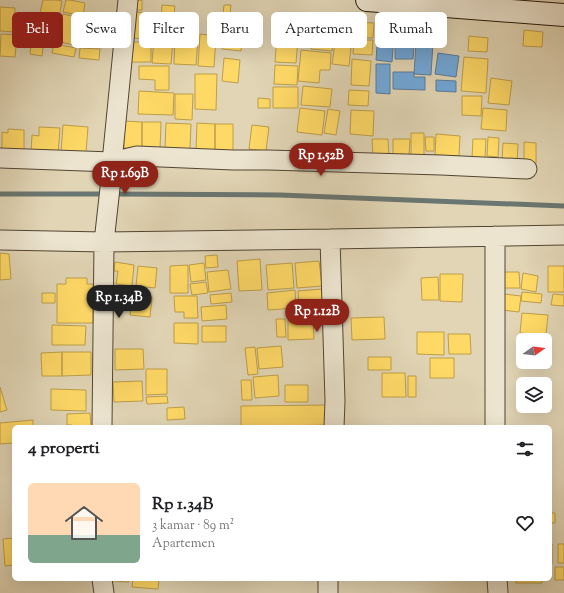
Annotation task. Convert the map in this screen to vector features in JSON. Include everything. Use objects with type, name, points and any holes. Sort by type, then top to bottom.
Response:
[{"type":"main road","points":[[367,0],[564,15]]},
{"type":"street","points":[[102,425],[104,242],[128,0]]},
{"type":"street","points":[[0,158],[112,170],[137,156],[527,169]]},
{"type":"street","points":[[0,240],[104,242],[564,235]]},
{"type":"street","points":[[495,236],[495,425]]},
{"type":"street","points":[[330,239],[335,401],[334,425]]},
{"type":"street","points":[[102,581],[104,593]]},
{"type":"street","points":[[328,581],[328,593]]},
{"type":"street","points":[[498,581],[498,593]]},
{"type":"building: Hunian","points":[[43,0],[62,1],[60,12],[40,12]]},
{"type":"building: Hunian","points":[[66,0],[85,3],[84,12],[71,12],[71,14],[63,12]]},
{"type":"building: Hunian","points":[[142,0],[142,10],[131,10],[131,1]]},
{"type":"building: Hunian","points":[[162,5],[175,6],[174,12],[162,12]]},
{"type":"building: Hunian","points":[[224,5],[231,5],[230,12],[223,12]]},
{"type":"building: Hunian","points":[[0,7],[15,8],[15,12],[12,12],[12,32],[0,31]]},
{"type":"building: Hunian","points":[[131,12],[139,12],[139,38],[131,38]]},
{"type":"building: Hunian","points":[[63,14],[71,16],[71,44],[63,43]]},
{"type":"building: Hunian","points":[[367,23],[374,23],[373,38],[367,38]]},
{"type":"building: Hunian","points":[[524,30],[543,32],[542,47],[523,46]]},
{"type":"building: Hunian","points":[[1,34],[12,35],[12,48],[16,48],[15,57],[0,56]]},
{"type":"building: Hunian","points":[[200,34],[207,35],[207,48],[215,48],[214,67],[198,66]]},
{"type":"building: Hunian","points":[[469,36],[488,38],[487,52],[468,51]]},
{"type":"building: Hunian","points":[[367,40],[373,40],[372,55],[353,54],[353,48],[367,48]]},
{"type":"building: Hunian","points":[[131,42],[139,42],[139,48],[151,48],[151,62],[131,62]]},
{"type":"building: Hunian","points":[[63,46],[76,48],[74,57],[52,53],[53,48],[63,48]]},
{"type":"building: Hunian","points":[[31,48],[43,48],[42,56],[30,54]]},
{"type":"building: Hunian","points":[[80,48],[100,49],[99,60],[79,58]]},
{"type":"building: Hunian","points":[[153,48],[172,48],[171,64],[152,63]]},
{"type":"building: Hunian","points":[[175,48],[197,48],[196,65],[174,64]]},
{"type":"building: Hunian","points":[[222,48],[241,48],[241,51]]},
{"type":"building: Hunian","points":[[276,48],[297,48],[296,63],[275,62]]},
{"type":"building: Hunian","points":[[311,48],[332,48],[332,51]]},
{"type":"building: Hunian","points":[[334,48],[351,48],[349,66],[332,64]]},
{"type":"building: Hunian","points":[[301,50],[331,53],[330,70],[320,70],[319,83],[298,81]]},
{"type":"building: Hunian","points":[[464,57],[488,59],[486,93],[461,91]]},
{"type":"building: Hunian","points":[[224,58],[240,60],[238,83],[222,81]]},
{"type":"building: Hunian","points":[[352,59],[371,61],[369,86],[351,85]]},
{"type":"building: Hunian","points":[[275,65],[298,66],[297,85],[274,84]]},
{"type":"building: Hunian","points":[[139,66],[169,66],[169,90],[155,90],[155,80],[139,79]]},
{"type":"building: Hunian","points":[[195,74],[217,74],[216,110],[195,109]]},
{"type":"building: Hunian","points":[[491,78],[512,81],[509,105],[488,103]]},
{"type":"building: Hunian","points":[[303,86],[332,89],[330,107],[301,105]]},
{"type":"building: Hunian","points":[[273,87],[298,87],[298,108],[273,108]]},
{"type":"building: Hunian","points":[[349,90],[369,91],[368,106],[348,105]]},
{"type":"building: Hunian","points":[[139,91],[174,93],[173,115],[138,114]]},
{"type":"building: Hunian","points":[[175,94],[193,94],[192,120],[175,119]]},
{"type":"building: Hunian","points":[[462,96],[482,96],[481,116],[462,115]]},
{"type":"building: Hunian","points":[[258,98],[270,99],[270,108],[258,108]]},
{"type":"building: Hunian","points":[[300,108],[325,111],[322,135],[297,132]]},
{"type":"building: Hunian","points":[[483,108],[507,110],[506,131],[481,129]]},
{"type":"building: Hunian","points":[[328,109],[340,111],[336,135],[324,133]]},
{"type":"building: Hunian","points":[[351,110],[374,111],[373,136],[350,134]]},
{"type":"building: Hunian","points":[[124,121],[142,122],[142,149],[124,148]]},
{"type":"building: Hunian","points":[[142,122],[161,122],[160,150],[142,149]]},
{"type":"building: Hunian","points":[[166,123],[191,124],[190,149],[165,148]]},
{"type":"building: Hunian","points":[[197,123],[215,124],[215,152],[196,151]]},
{"type":"building: Hunian","points":[[215,124],[233,124],[233,152],[215,152]]},
{"type":"building: Hunian","points":[[63,125],[88,127],[86,153],[61,152]]},
{"type":"building: Hunian","points":[[252,125],[269,127],[266,151],[249,149]]},
{"type":"building: Hunian","points":[[39,127],[60,128],[58,154],[31,152],[32,135],[39,136]]},
{"type":"building: Hunian","points":[[8,129],[24,130],[24,151],[2,151],[2,132],[8,133]]},
{"type":"building: Hunian","points":[[411,133],[424,133],[424,157],[411,157]]},
{"type":"building: Hunian","points":[[436,134],[460,136],[459,156],[435,155]]},
{"type":"building: Hunian","points":[[425,137],[434,137],[434,151],[426,151]]},
{"type":"building: Hunian","points":[[488,137],[499,138],[498,157],[487,156]]},
{"type":"building: Hunian","points":[[372,139],[388,139],[389,157],[373,158]]},
{"type":"building: Hunian","points":[[393,139],[410,139],[409,155],[393,155]]},
{"type":"building: Hunian","points":[[473,139],[486,139],[485,158],[472,158]]},
{"type":"building: Hunian","points":[[524,142],[536,143],[536,164],[524,164]]},
{"type":"building: Hunian","points":[[503,143],[518,144],[517,164],[502,163]]},
{"type":"building: Hunian","points":[[0,253],[9,254],[11,279],[0,280]]},
{"type":"building: Hunian","points":[[217,255],[218,267],[206,268],[205,256]]},
{"type":"building: Hunian","points":[[260,259],[262,290],[239,291],[237,261]]},
{"type":"building: Hunian","points":[[319,261],[322,286],[297,288],[295,263]]},
{"type":"building: Hunian","points":[[115,262],[134,265],[132,286],[116,284],[118,271],[114,271]]},
{"type":"building: Hunian","points":[[204,263],[206,280],[191,282],[189,265]]},
{"type":"building: Hunian","points":[[292,263],[294,288],[268,290],[266,265]]},
{"type":"building: Hunian","points":[[188,265],[188,293],[170,293],[170,266]]},
{"type":"building: Hunian","points":[[138,266],[157,268],[155,288],[136,286]]},
{"type":"building: Hunian","points":[[548,266],[564,266],[564,292],[548,292]]},
{"type":"building: Hunian","points":[[228,270],[231,289],[209,292],[207,272]]},
{"type":"building: Hunian","points":[[503,272],[519,272],[520,288],[503,288]]},
{"type":"building: Hunian","points":[[523,273],[538,276],[536,292],[521,289]]},
{"type":"building: Hunian","points":[[440,274],[463,274],[462,302],[440,301]]},
{"type":"building: Hunian","points":[[438,277],[439,300],[422,300],[421,278]]},
{"type":"building: Hunian","points":[[66,278],[87,278],[87,284],[93,284],[93,323],[57,323],[57,284],[66,284]]},
{"type":"building: Hunian","points":[[206,282],[208,293],[192,295],[190,284]]},
{"type":"building: Hunian","points":[[322,289],[323,310],[300,313],[298,291]]},
{"type":"building: Hunian","points":[[295,290],[296,308],[268,310],[267,293]]},
{"type":"building: Hunian","points":[[522,292],[542,294],[541,303],[521,301]]},
{"type":"building: Hunian","points":[[42,293],[55,293],[55,303],[42,303]]},
{"type":"building: Hunian","points":[[115,293],[130,294],[129,310],[114,309]]},
{"type":"building: Hunian","points":[[231,293],[232,302],[211,304],[210,295]]},
{"type":"building: Hunian","points":[[504,294],[521,296],[519,312],[502,310]]},
{"type":"building: Hunian","points":[[553,294],[564,295],[564,306],[551,305]]},
{"type":"building: Hunian","points":[[133,295],[152,297],[150,317],[130,315]]},
{"type":"building: Hunian","points":[[174,296],[197,296],[198,318],[184,318],[184,312],[175,312]]},
{"type":"building: Hunian","points":[[226,305],[227,319],[202,321],[201,307]]},
{"type":"building: Hunian","points":[[522,313],[548,315],[546,333],[520,333]]},
{"type":"building: Hunian","points":[[384,317],[385,339],[352,340],[351,318]]},
{"type":"building: Hunian","points":[[276,319],[285,319],[286,337],[277,337]]},
{"type":"building: Hunian","points":[[313,319],[314,339],[288,340],[288,320]]},
{"type":"building: Hunian","points":[[174,323],[198,323],[198,344],[174,343]]},
{"type":"building: Hunian","points":[[52,325],[86,326],[85,345],[52,345]]},
{"type":"building: Hunian","points":[[202,326],[226,326],[226,342],[202,342]]},
{"type":"building: Hunian","points":[[417,332],[444,332],[444,355],[417,354]]},
{"type":"building: Hunian","points":[[448,334],[470,334],[471,354],[449,354]]},
{"type":"building: Hunian","points":[[281,346],[283,367],[259,369],[257,348]]},
{"type":"building: Hunian","points":[[255,347],[258,374],[248,375],[245,348]]},
{"type":"building: Hunian","points":[[115,349],[143,349],[144,369],[115,370]]},
{"type":"building: Hunian","points":[[62,352],[91,352],[91,375],[62,376]]},
{"type":"building: Hunian","points":[[62,352],[62,376],[42,376],[41,353]]},
{"type":"building: Hunian","points":[[368,357],[391,357],[391,370],[368,370]]},
{"type":"building: Hunian","points":[[430,358],[454,358],[454,378],[430,378]]},
{"type":"building: Hunian","points":[[146,369],[167,369],[167,394],[146,395]]},
{"type":"building: Hunian","points":[[382,373],[405,373],[406,397],[382,397]]},
{"type":"building: Hunian","points":[[278,375],[279,396],[255,398],[253,377]]},
{"type":"building: Hunian","points":[[408,376],[416,376],[416,397],[408,397]]},
{"type":"building: Hunian","points":[[241,380],[251,380],[252,400],[242,400]]},
{"type":"building: Hunian","points":[[142,381],[143,401],[114,402],[113,382]]},
{"type":"building: Hunian","points":[[285,385],[308,385],[308,402],[285,402]]},
{"type":"building: Hunian","points":[[0,387],[7,410],[0,412]]},
{"type":"building: Hunian","points":[[51,389],[86,390],[86,411],[51,410]]},
{"type":"building: Hunian","points":[[167,396],[168,403],[147,404],[146,397]]},
{"type":"building: Hunian","points":[[328,405],[329,425],[241,425],[241,406]]},
{"type":"building: Hunian","points":[[184,407],[185,419],[167,420],[167,408]]},
{"type":"building: Hunian","points":[[90,413],[91,425],[67,425],[67,414]]},
{"type":"building: Hunian","points":[[33,420],[33,425],[12,425],[12,443],[0,444],[0,423]]},
{"type":"building: Hunian","points":[[552,513],[555,513],[555,523],[552,523]]},
{"type":"building: Hunian","points":[[12,538],[12,565],[5,566],[3,539]]},
{"type":"building: Hunian","points":[[558,544],[564,544],[564,563],[558,563]]},
{"type":"building: Hunian","points":[[555,567],[564,567],[564,580],[555,580]]},
{"type":"building: Hunian","points":[[133,581],[159,581],[158,589],[132,587]]},
{"type":"building: Hunian","points":[[516,581],[542,581],[542,583],[516,583]]},
{"type":"building: Sekolah","points":[[377,48],[393,48],[392,62],[376,60]]},
{"type":"building: Sekolah","points":[[395,48],[414,48],[413,59],[395,59]]},
{"type":"building: Sekolah","points":[[416,48],[433,48],[431,75],[414,74]]},
{"type":"building: Sekolah","points":[[438,53],[459,56],[456,77],[435,74]]},
{"type":"building: Sekolah","points":[[376,64],[390,64],[390,94],[376,93]]},
{"type":"building: Sekolah","points":[[393,72],[414,72],[414,77],[425,77],[425,90],[393,89]]},
{"type":"building: Sekolah","points":[[436,80],[456,81],[456,92],[436,91]]},
{"type":"waterway","points":[[0,194],[105,194]]},
{"type":"waterway","points":[[113,194],[280,195],[564,206]]}]
